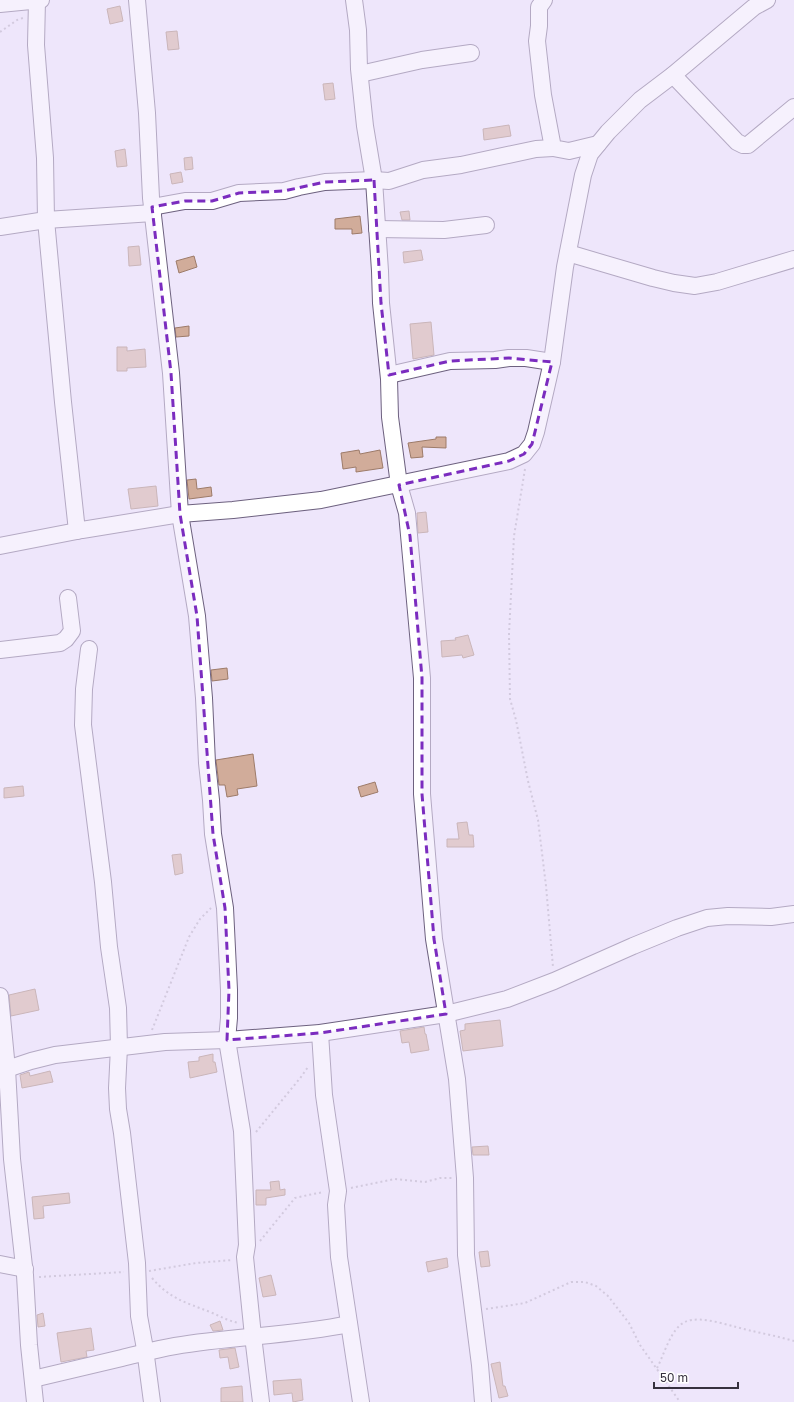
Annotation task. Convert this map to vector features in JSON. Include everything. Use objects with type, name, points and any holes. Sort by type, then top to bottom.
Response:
[{"type":"street","points":[[137,0],[147,113],[152,210],[171,373],[180,514],[197,616],[204,698],[206,763],[211,800],[213,834],[225,908],[230,1018],[227,1040],[242,1130],[247,1245],[245,1256],[252,1331],[261,1402]]},
{"type":"street","points":[[354,0],[358,30],[360,74],[365,126],[374,180],[381,302],[389,375],[390,417],[399,484],[407,513],[416,627],[422,678],[422,794],[434,939],[457,1079],[465,1178],[466,1255],[480,1365],[483,1402]]},
{"type":"street","points":[[544,0],[539,7],[537,41],[543,95],[552,148]]},
{"type":"street","points":[[0,546],[77,531],[180,514],[234,510],[321,500],[509,461],[524,454],[532,444],[536,432],[552,362],[568,253],[583,176],[590,154],[640,100],[673,75],[754,7],[767,0]]},
{"type":"street","points":[[0,4],[38,4],[36,45],[45,158],[46,220],[62,394],[77,531]]},
{"type":"street","points":[[360,74],[422,60],[471,53]]},
{"type":"street","points":[[673,75],[737,142],[742,145],[748,145],[794,107]]},
{"type":"street","points":[[0,227],[46,220],[152,210],[185,201],[212,201],[239,193],[284,191],[325,182],[374,180],[389,181],[423,170],[461,165],[536,150],[552,148],[569,151],[598,144]]},
{"type":"street","points":[[377,229],[444,230],[486,225]]},
{"type":"street","points":[[568,253],[653,278],[695,286],[717,282],[794,259]]},
{"type":"street","points":[[389,375],[450,361],[514,358],[552,362]]},
{"type":"street","points":[[0,650],[60,642],[66,639],[72,631],[68,598]]},
{"type":"street","points":[[89,649],[84,689],[83,726],[102,875],[109,947],[118,1008],[118,1109],[125,1156],[137,1270],[139,1316],[146,1351],[152,1402]]},
{"type":"street","points":[[3,1070],[56,1055],[119,1047],[165,1042],[227,1040],[320,1033],[446,1014],[507,999],[554,981],[677,928],[707,918],[728,916],[771,917],[794,914]]},
{"type":"street","points":[[0,996],[3,1070],[25,1273],[29,1345],[35,1402]]},
{"type":"street","points":[[320,1033],[324,1095],[338,1191],[336,1205],[339,1256],[361,1402]]},
{"type":"street","points":[[0,1264],[25,1273]]},
{"type":"street","points":[[33,1379],[146,1351],[252,1331],[275,1335],[312,1331],[349,1324]]},
{"type":"path","points":[[0,32],[38,4]]},
{"type":"path","points":[[524,454],[525,473],[514,536],[509,634],[510,699],[538,820],[546,886],[554,981]]},
{"type":"path","points":[[148,1044],[189,937],[200,919],[223,898]]},
{"type":"path","points":[[243,1148],[301,1077],[309,1065]]},
{"type":"path","points":[[252,1331],[165,1292],[146,1271],[196,1263],[239,1259],[245,1256],[264,1238],[288,1205],[295,1198],[308,1194],[338,1191],[395,1179],[425,1182],[440,1178],[465,1178]]},
{"type":"path","points":[[25,1273],[115,1273],[137,1270]]},
{"type":"path","points":[[473,1311],[525,1303],[571,1282],[586,1282],[596,1286],[608,1296],[629,1322],[640,1345],[680,1402]]},
{"type":"path","points":[[657,1368],[673,1332],[685,1322],[693,1319],[713,1321],[752,1331],[772,1334],[794,1341]]},
{"type":"highlighted area","points":[[374,180],[381,303],[389,375],[450,361],[509,358],[552,362],[532,444],[524,454],[509,461],[399,485],[410,536],[422,678],[422,794],[434,939],[446,1014],[320,1033],[227,1040],[229,990],[225,908],[213,834],[197,616],[180,514],[171,373],[152,207],[185,201],[212,201],[239,193],[284,191],[325,182]]},
{"type":"building","points":[[120,6],[123,21],[110,24],[107,9]]},
{"type":"building","points":[[177,31],[179,49],[168,50],[166,32]]},
{"type":"building","points":[[333,83],[335,99],[325,100],[323,84]]},
{"type":"building","points":[[509,125],[511,136],[484,140],[483,129]]},
{"type":"building","points":[[125,149],[127,166],[117,167],[115,151]]},
{"type":"building","points":[[192,157],[193,169],[185,170],[184,158]]},
{"type":"building","points":[[181,172],[183,182],[172,184],[170,174]]},
{"type":"building","points":[[409,211],[410,220],[402,220],[400,212]]},
{"type":"building","points":[[360,216],[362,233],[352,234],[352,229],[335,229],[335,219]]},
{"type":"building","points":[[139,246],[141,265],[129,266],[128,247]]},
{"type":"building","points":[[421,250],[423,260],[404,263],[403,252]]},
{"type":"building","points":[[194,256],[197,267],[179,273],[176,261]]},
{"type":"building","points":[[431,322],[434,355],[413,359],[410,324]]},
{"type":"building","points":[[189,326],[189,336],[176,337],[175,328]]},
{"type":"building","points":[[117,347],[127,347],[127,351],[145,349],[146,367],[127,368],[127,371],[117,371]]},
{"type":"building","points":[[436,437],[446,437],[446,448],[422,447],[423,457],[411,458],[408,443],[436,439]]},
{"type":"building","points":[[359,450],[360,454],[380,450],[383,468],[356,472],[356,467],[343,469],[341,453]]},
{"type":"building","points":[[196,479],[197,489],[211,487],[212,496],[189,499],[187,480]]},
{"type":"building","points":[[156,486],[158,506],[131,509],[128,489]]},
{"type":"building","points":[[426,512],[428,532],[418,533],[417,513]]},
{"type":"building","points":[[468,635],[474,655],[463,658],[462,655],[442,657],[441,641],[456,640],[455,638]]},
{"type":"building","points":[[227,668],[228,679],[212,681],[211,670]]},
{"type":"building","points":[[253,754],[257,786],[237,789],[238,795],[227,797],[225,785],[219,785],[216,760]]},
{"type":"building","points":[[375,782],[378,792],[361,797],[358,787]]},
{"type":"building","points":[[23,786],[24,796],[4,798],[4,788]]},
{"type":"building","points":[[467,822],[469,835],[473,835],[474,847],[447,847],[447,839],[459,839],[457,823]]},
{"type":"building","points":[[181,854],[183,873],[175,875],[172,855]]},
{"type":"building","points":[[35,989],[39,1010],[11,1016],[9,995]]},
{"type":"building","points":[[500,1020],[503,1046],[463,1051],[460,1031],[465,1030],[465,1024]]},
{"type":"building","points":[[424,1027],[429,1050],[411,1053],[409,1042],[402,1043],[400,1031]]},
{"type":"building","points":[[213,1054],[213,1062],[215,1062],[217,1072],[190,1078],[188,1062],[199,1061],[199,1057]]},
{"type":"building","points":[[50,1071],[53,1082],[22,1088],[20,1075],[29,1072],[30,1076]]},
{"type":"building","points":[[488,1146],[489,1155],[473,1155],[472,1147]]},
{"type":"building","points":[[279,1181],[280,1190],[285,1189],[285,1195],[266,1198],[266,1205],[256,1205],[256,1190],[271,1190],[270,1182]]},
{"type":"building","points":[[69,1193],[70,1203],[43,1206],[44,1218],[34,1219],[32,1197]]},
{"type":"building","points":[[488,1251],[490,1266],[481,1267],[479,1252]]},
{"type":"building","points":[[447,1258],[448,1267],[428,1272],[426,1262]]},
{"type":"building","points":[[271,1275],[276,1295],[263,1297],[259,1278]]},
{"type":"building","points":[[43,1313],[45,1326],[38,1327],[37,1315]]},
{"type":"building","points":[[220,1321],[223,1330],[213,1331],[210,1325]]},
{"type":"building","points":[[91,1328],[94,1350],[86,1351],[87,1357],[61,1362],[57,1333]]},
{"type":"building","points":[[235,1348],[239,1367],[230,1369],[228,1357],[220,1358],[219,1350]]},
{"type":"building","points":[[500,1362],[503,1386],[505,1386],[508,1396],[499,1398],[491,1364]]},
{"type":"building","points":[[301,1379],[303,1400],[293,1402],[292,1393],[274,1395],[273,1381]]},
{"type":"building","points":[[242,1386],[243,1402],[221,1402],[221,1388]]}]
